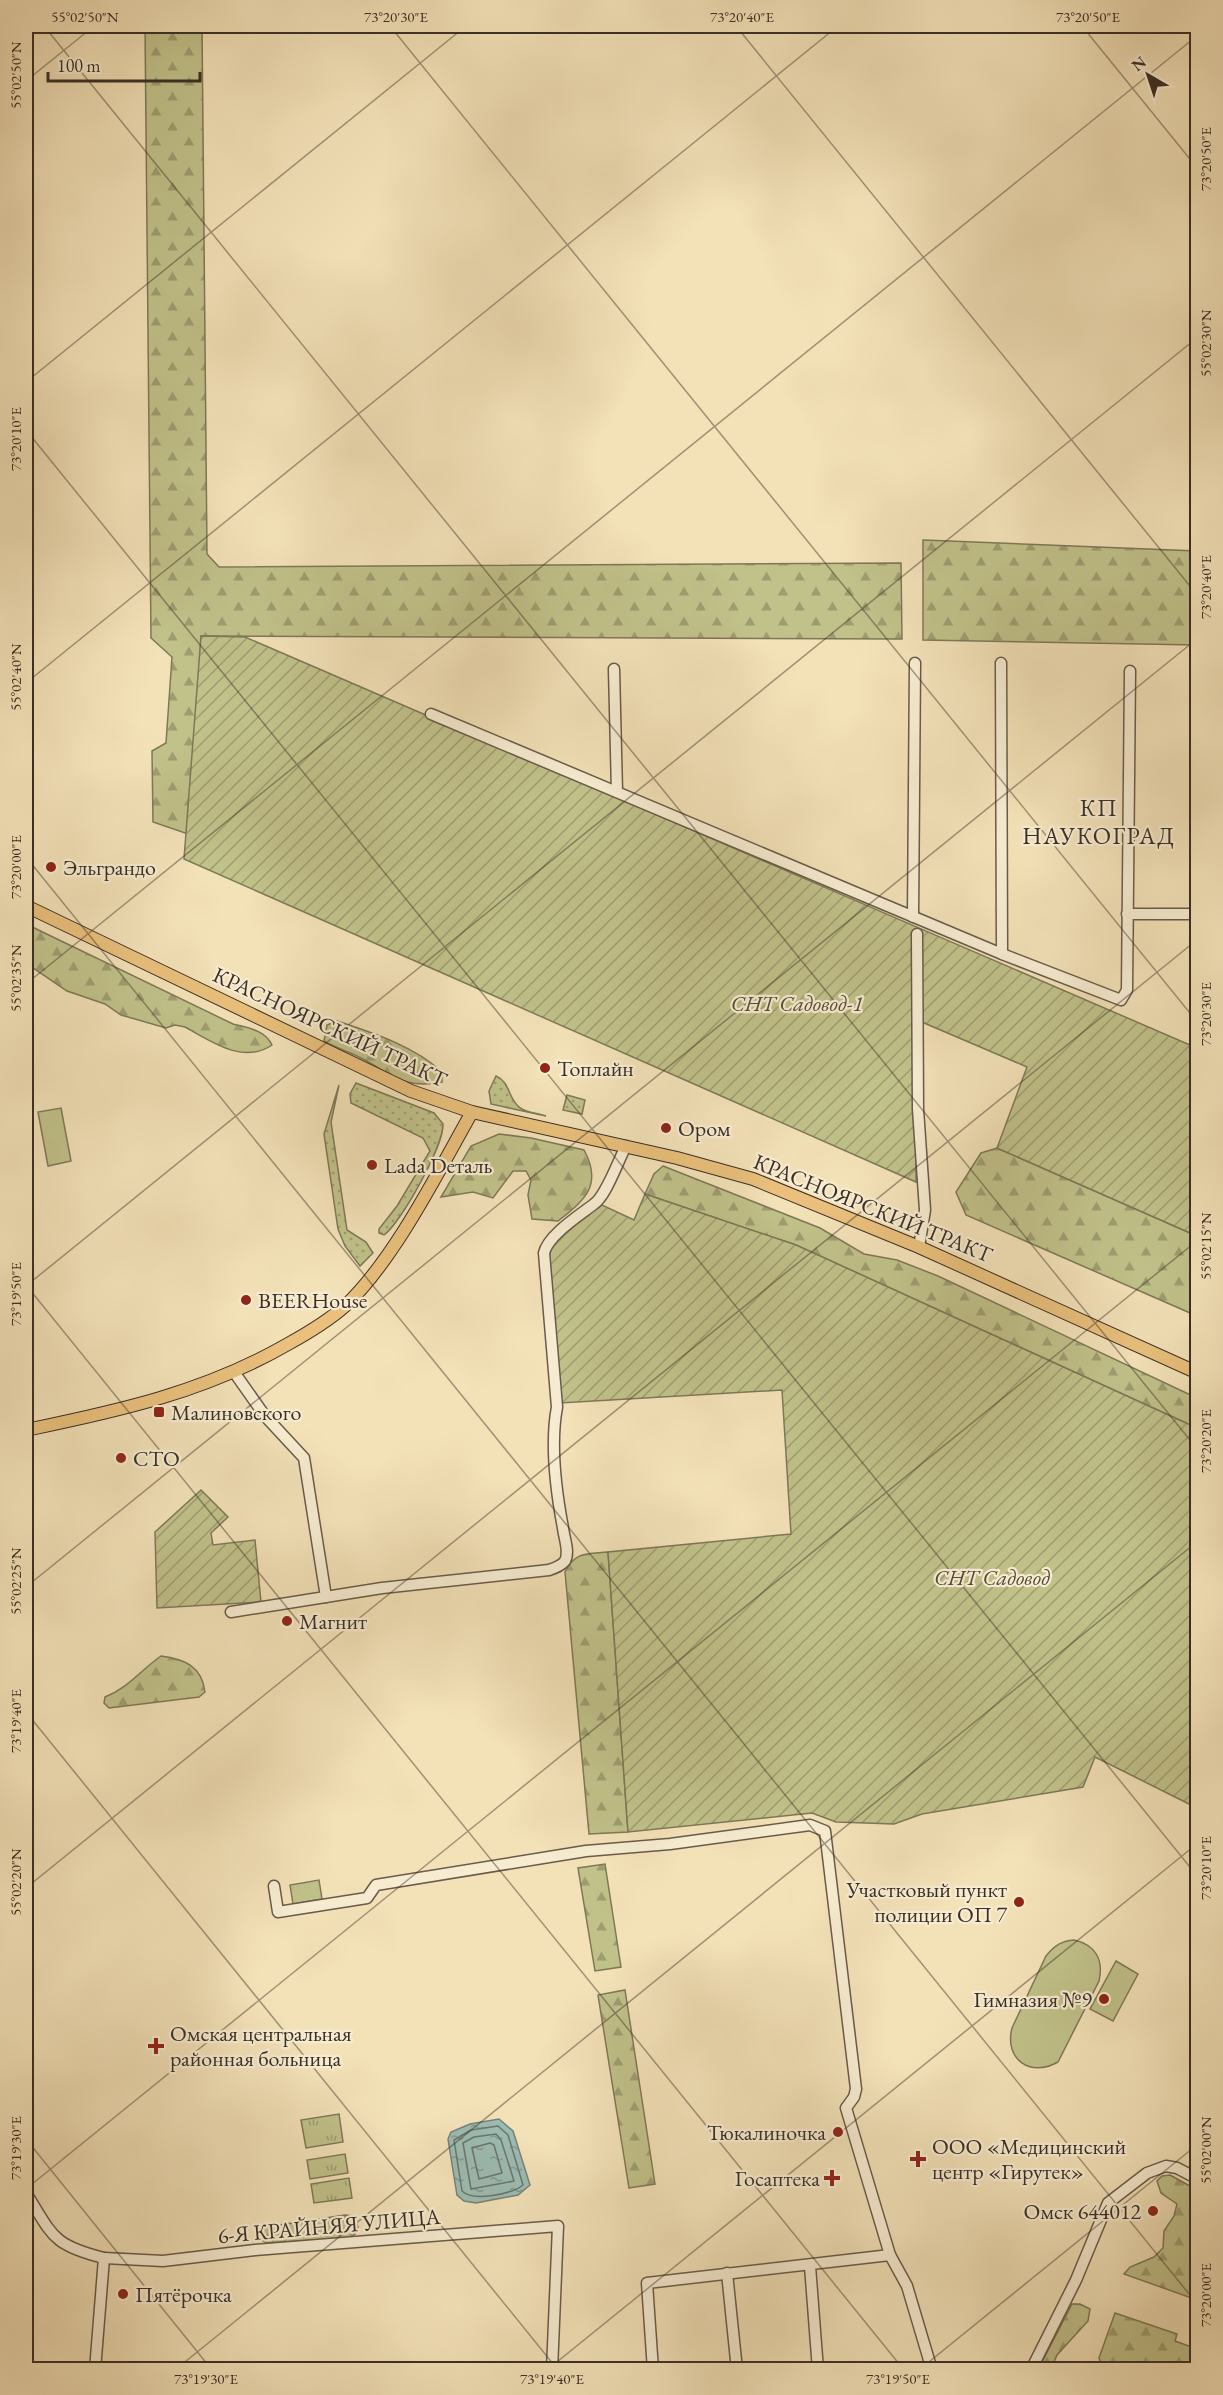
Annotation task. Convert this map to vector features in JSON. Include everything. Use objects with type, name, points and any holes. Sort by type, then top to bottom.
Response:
[{"type":"main road","name":"КРАСНОЯРСКИЙ ТРАКТ","points":[[26,906],[411,1091],[472,1112],[626,1146],[753,1179],[918,1246],[1197,1373]]},
{"type":"main road","points":[[26,1430],[127,1409],[197,1388],[234,1372],[314,1330],[344,1306],[370,1278],[390,1249],[472,1112]]},
{"type":"street","points":[[913,916],[915,663]]},
{"type":"street","points":[[1001,663],[1002,954]]},
{"type":"street","points":[[614,669],[616,792]]},
{"type":"street","points":[[431,714],[1002,954],[1121,1000],[1127,990],[1130,671]]},
{"type":"street","points":[[1127,915],[1197,914]]},
{"type":"street","points":[[917,934],[918,1109],[925,1210],[918,1246]]},
{"type":"street","points":[[231,1612],[326,1597],[549,1570],[558,1567],[565,1560],[567,1551],[559,1509],[552,1431],[557,1407],[544,1253],[546,1246],[572,1221],[598,1201],[626,1146]]},
{"type":"street","points":[[234,1372],[265,1416],[304,1458],[326,1597]]},
{"type":"street","points":[[274,1886],[278,1912],[368,1898],[376,1885],[586,1851],[670,1844],[810,1825],[825,1831],[856,2089],[854,2097],[846,2108],[890,2255],[907,2286],[932,2370]]},
{"type":"street","points":[[1030,2370],[1076,2280],[1108,2203],[1147,2173],[1166,2166],[1177,2168],[1197,2179]]},
{"type":"street","name":"6-Я КРАЙНЯЯ УЛИЦА","points":[[26,2193],[57,2240],[67,2248],[104,2258],[163,2261],[255,2250],[558,2226],[552,2370]]},
{"type":"street","points":[[653,2370],[647,2283],[890,2255]]},
{"type":"street","points":[[95,2370],[104,2258]]},
{"type":"street","points":[[810,2266],[818,2370]]},
{"type":"street","points":[[727,2273],[737,2370]]},
{"type":"green space","points":[[145,26],[202,26],[207,554],[219,567],[901,563],[902,639],[201,636],[197,730],[188,834],[153,822],[152,751],[166,743],[172,657],[151,638]]},
{"type":"green space","points":[[923,540],[1197,551],[1197,645],[923,640]]},
{"type":"green space","name":"СНТ Садовод-1","points":[[201,636],[245,637],[1197,1048],[1197,1236],[997,1148],[1027,1067],[917,1020],[916,1182],[184,859]]},
{"type":"green space","points":[[26,924],[233,1024],[261,1033],[272,1045],[261,1051],[250,1053],[227,1049],[185,1027],[175,1025],[166,1028],[121,1015],[105,1004],[67,991],[26,963]]},
{"type":"green space","points":[[337,1021],[392,1041],[419,1055],[442,1072],[442,1082],[417,1084],[398,1079],[324,1041],[327,1025]]},
{"type":"green space","points":[[496,1076],[507,1086],[519,1107],[525,1111],[546,1116],[491,1104],[489,1091]]},
{"type":"green space","points":[[356,1083],[434,1113],[443,1124],[437,1149],[420,1183],[401,1216],[384,1235],[379,1233],[379,1229],[397,1206],[430,1151],[423,1138],[351,1103],[350,1094]]},
{"type":"green space","points":[[339,1085],[331,1122],[347,1230],[366,1242],[373,1253],[360,1266],[345,1246],[338,1229],[324,1134]]},
{"type":"green space","points":[[567,1095],[585,1100],[582,1114],[563,1110]]},
{"type":"green space","points":[[61,1108],[71,1161],[48,1166],[38,1112]]},
{"type":"green space","points":[[499,1134],[531,1138],[584,1150],[592,1173],[588,1191],[583,1199],[558,1221],[532,1219],[528,1195],[531,1180],[526,1171],[513,1171],[493,1198],[473,1192],[441,1197],[471,1146]]},
{"type":"green space","points":[[997,1148],[1197,1236],[1197,1316],[966,1215],[956,1192],[981,1153]]},
{"type":"green space","points":[[663,1166],[820,1228],[864,1254],[897,1260],[938,1276],[1197,1398],[1197,1428],[796,1245],[645,1194],[654,1174]]},
{"type":"green space","name":"СНТ Садовод","points":[[645,1194],[796,1245],[1197,1428],[1197,1808],[1095,1757],[1083,1787],[922,1814],[894,1824],[836,1822],[812,1813],[628,1832],[608,1552],[791,1534],[782,1390],[560,1403],[548,1251],[579,1218],[602,1205],[634,1220]]},
{"type":"green space","points":[[201,1490],[228,1517],[211,1533],[213,1545],[255,1540],[261,1602],[157,1608],[155,1532]]},
{"type":"green space","points":[[608,1552],[628,1832],[589,1834],[565,1572],[573,1560],[578,1557]]},
{"type":"green space","points":[[161,1656],[177,1659],[190,1665],[200,1676],[205,1692],[199,1697],[109,1708],[104,1703],[105,1697],[128,1684]]},
{"type":"green space","points":[[605,1864],[621,1967],[595,1971],[578,1868]]},
{"type":"green space","points":[[319,1880],[322,1899],[293,1904],[290,1885]]},
{"type":"green space","points":[[1074,1940],[1087,1945],[1096,1954],[1100,1966],[1099,1981],[1058,2062],[1038,2068],[1029,2066],[1016,2057],[1012,2049],[1012,2028],[1046,1956],[1058,1945]]},
{"type":"green space","points":[[1116,1961],[1138,1974],[1113,2021],[1090,2009]]},
{"type":"green space","points":[[625,1990],[655,2184],[629,2188],[598,1995]]},
{"type":"green space","points":[[339,2114],[343,2142],[306,2148],[301,2120]]},
{"type":"green space","points":[[345,2154],[348,2173],[310,2179],[307,2160]]},
{"type":"green space","points":[[1170,2175],[1197,2190],[1197,2300],[1124,2274],[1130,2267],[1154,2257],[1163,2248],[1164,2231],[1174,2216],[1177,2204],[1161,2193],[1157,2181],[1162,2176]]},
{"type":"green space","points":[[349,2178],[352,2198],[314,2203],[311,2184]]},
{"type":"green space","points":[[345,2215],[353,2216],[358,2227],[355,2234],[349,2238],[267,2243],[258,2238],[259,2231],[266,2227]]},
{"type":"green space","points":[[1072,2304],[1080,2304],[1090,2309],[1088,2321],[1057,2355],[1051,2369],[1038,2370]]},
{"type":"green space","points":[[1115,2313],[1177,2334],[1175,2341],[1197,2349],[1197,2369],[1103,2369],[1099,2358]]},
{"type":"water","points":[[499,2119],[513,2131],[530,2185],[518,2195],[476,2203],[464,2201],[457,2195],[448,2139],[451,2132],[470,2124]]},
{"type":"place","name":"Эльграндо","points":[[51,867]]},
{"type":"place","name":"Топлайн","points":[[545,1068]]},
{"type":"place","name":"Ором","points":[[666,1128]]},
{"type":"place","name":"Lada Dеталь","points":[[372,1165]]},
{"type":"place","name":"BEERHouse","points":[[246,1300]]},
{"type":"place","name":"Малиновского","points":[[159,1412]]},
{"type":"place","name":"СТО","points":[[121,1458]]},
{"type":"place","name":"Магнит","points":[[287,1621]]},
{"type":"place","name":"Участковый пункт полиции ОП 7","points":[[1019,1902]]},
{"type":"place","name":"Гимназия №9","points":[[1104,1999]]},
{"type":"place","name":"Омская центральная районная больница","points":[[156,2046]]},
{"type":"place","name":"Тюкалиночка","points":[[838,2132]]},
{"type":"place","name":"ООО «Медицинский центр «Гирутек»","points":[[918,2159]]},
{"type":"place","name":"Госаптека","points":[[832,2178]]},
{"type":"place","name":"Омск 644012","points":[[1153,2211]]},
{"type":"place","name":"Пятёрочка","points":[[123,2294]]},
{"type":"district","name":"КП НАУКОГРАД","points":[[1099,821]]}]
